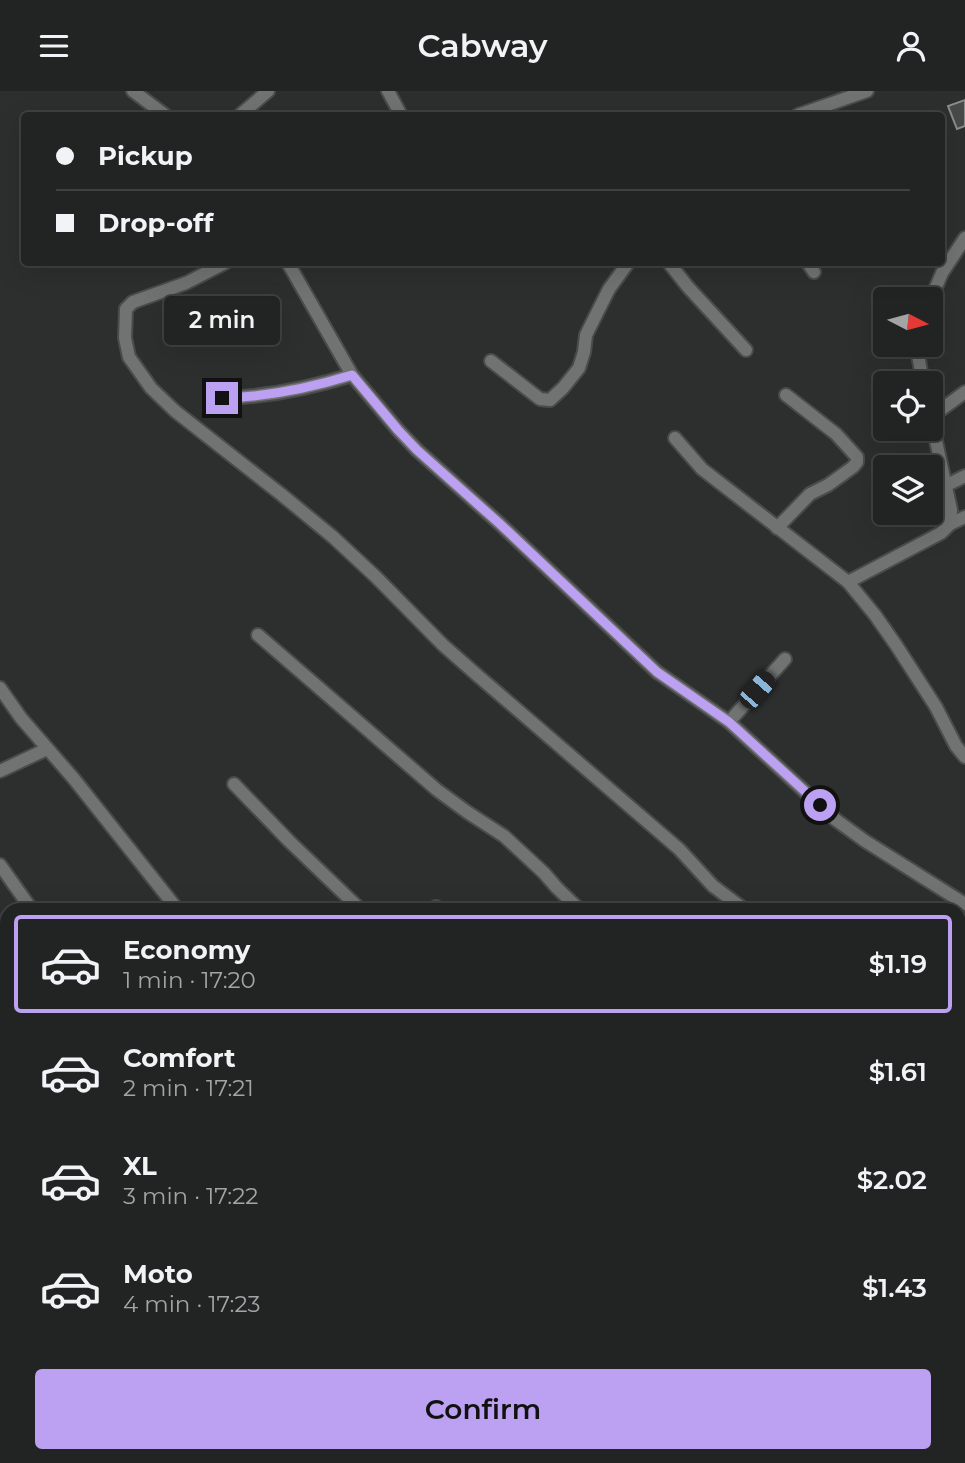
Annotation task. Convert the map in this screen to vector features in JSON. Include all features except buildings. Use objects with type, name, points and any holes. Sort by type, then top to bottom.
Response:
[{"type":"street","points":[[134,91],[161,112]]},
{"type":"street","points":[[244,112],[268,91]]},
{"type":"street","points":[[388,91],[399,112]]},
{"type":"street","points":[[807,112],[867,91]]},
{"type":"street","points":[[936,287],[965,238]]},
{"type":"street","points":[[219,266],[186,283],[133,302],[126,309],[125,338],[128,357],[151,388],[175,411],[333,537],[452,652],[679,849],[713,886],[736,903]]},
{"type":"street","points":[[290,266],[352,375],[417,450],[657,672],[729,722],[836,820],[963,903]]},
{"type":"street","points":[[491,362],[540,399],[550,400],[579,368],[586,335],[609,289],[626,266]]},
{"type":"street","points":[[671,266],[746,350]]},
{"type":"street","points":[[222,398],[244,398],[297,389],[352,375]]},
{"type":"street","points":[[943,408],[965,392]]},
{"type":"street","points":[[777,528],[810,494],[828,485],[857,462],[857,457],[836,434],[786,395]]},
{"type":"street","points":[[675,438],[702,470],[848,582],[896,645],[965,757]]},
{"type":"street","points":[[936,441],[951,510],[950,524]]},
{"type":"street","points":[[945,486],[965,476]]},
{"type":"street","points":[[848,582],[941,533],[950,524],[965,517]]},
{"type":"street","points":[[258,635],[438,790],[503,837],[544,873],[572,903]]},
{"type":"street","points":[[729,722],[785,659]]},
{"type":"street","points":[[0,688],[21,718],[74,779],[172,903]]},
{"type":"street","points":[[0,771],[47,749]]},
{"type":"street","points":[[234,784],[354,903]]},
{"type":"street","points":[[0,865],[27,903]]},
{"type":"route","points":[[222,398],[244,398],[297,389],[352,375],[417,450],[657,672],[729,722],[820,805]]}]
